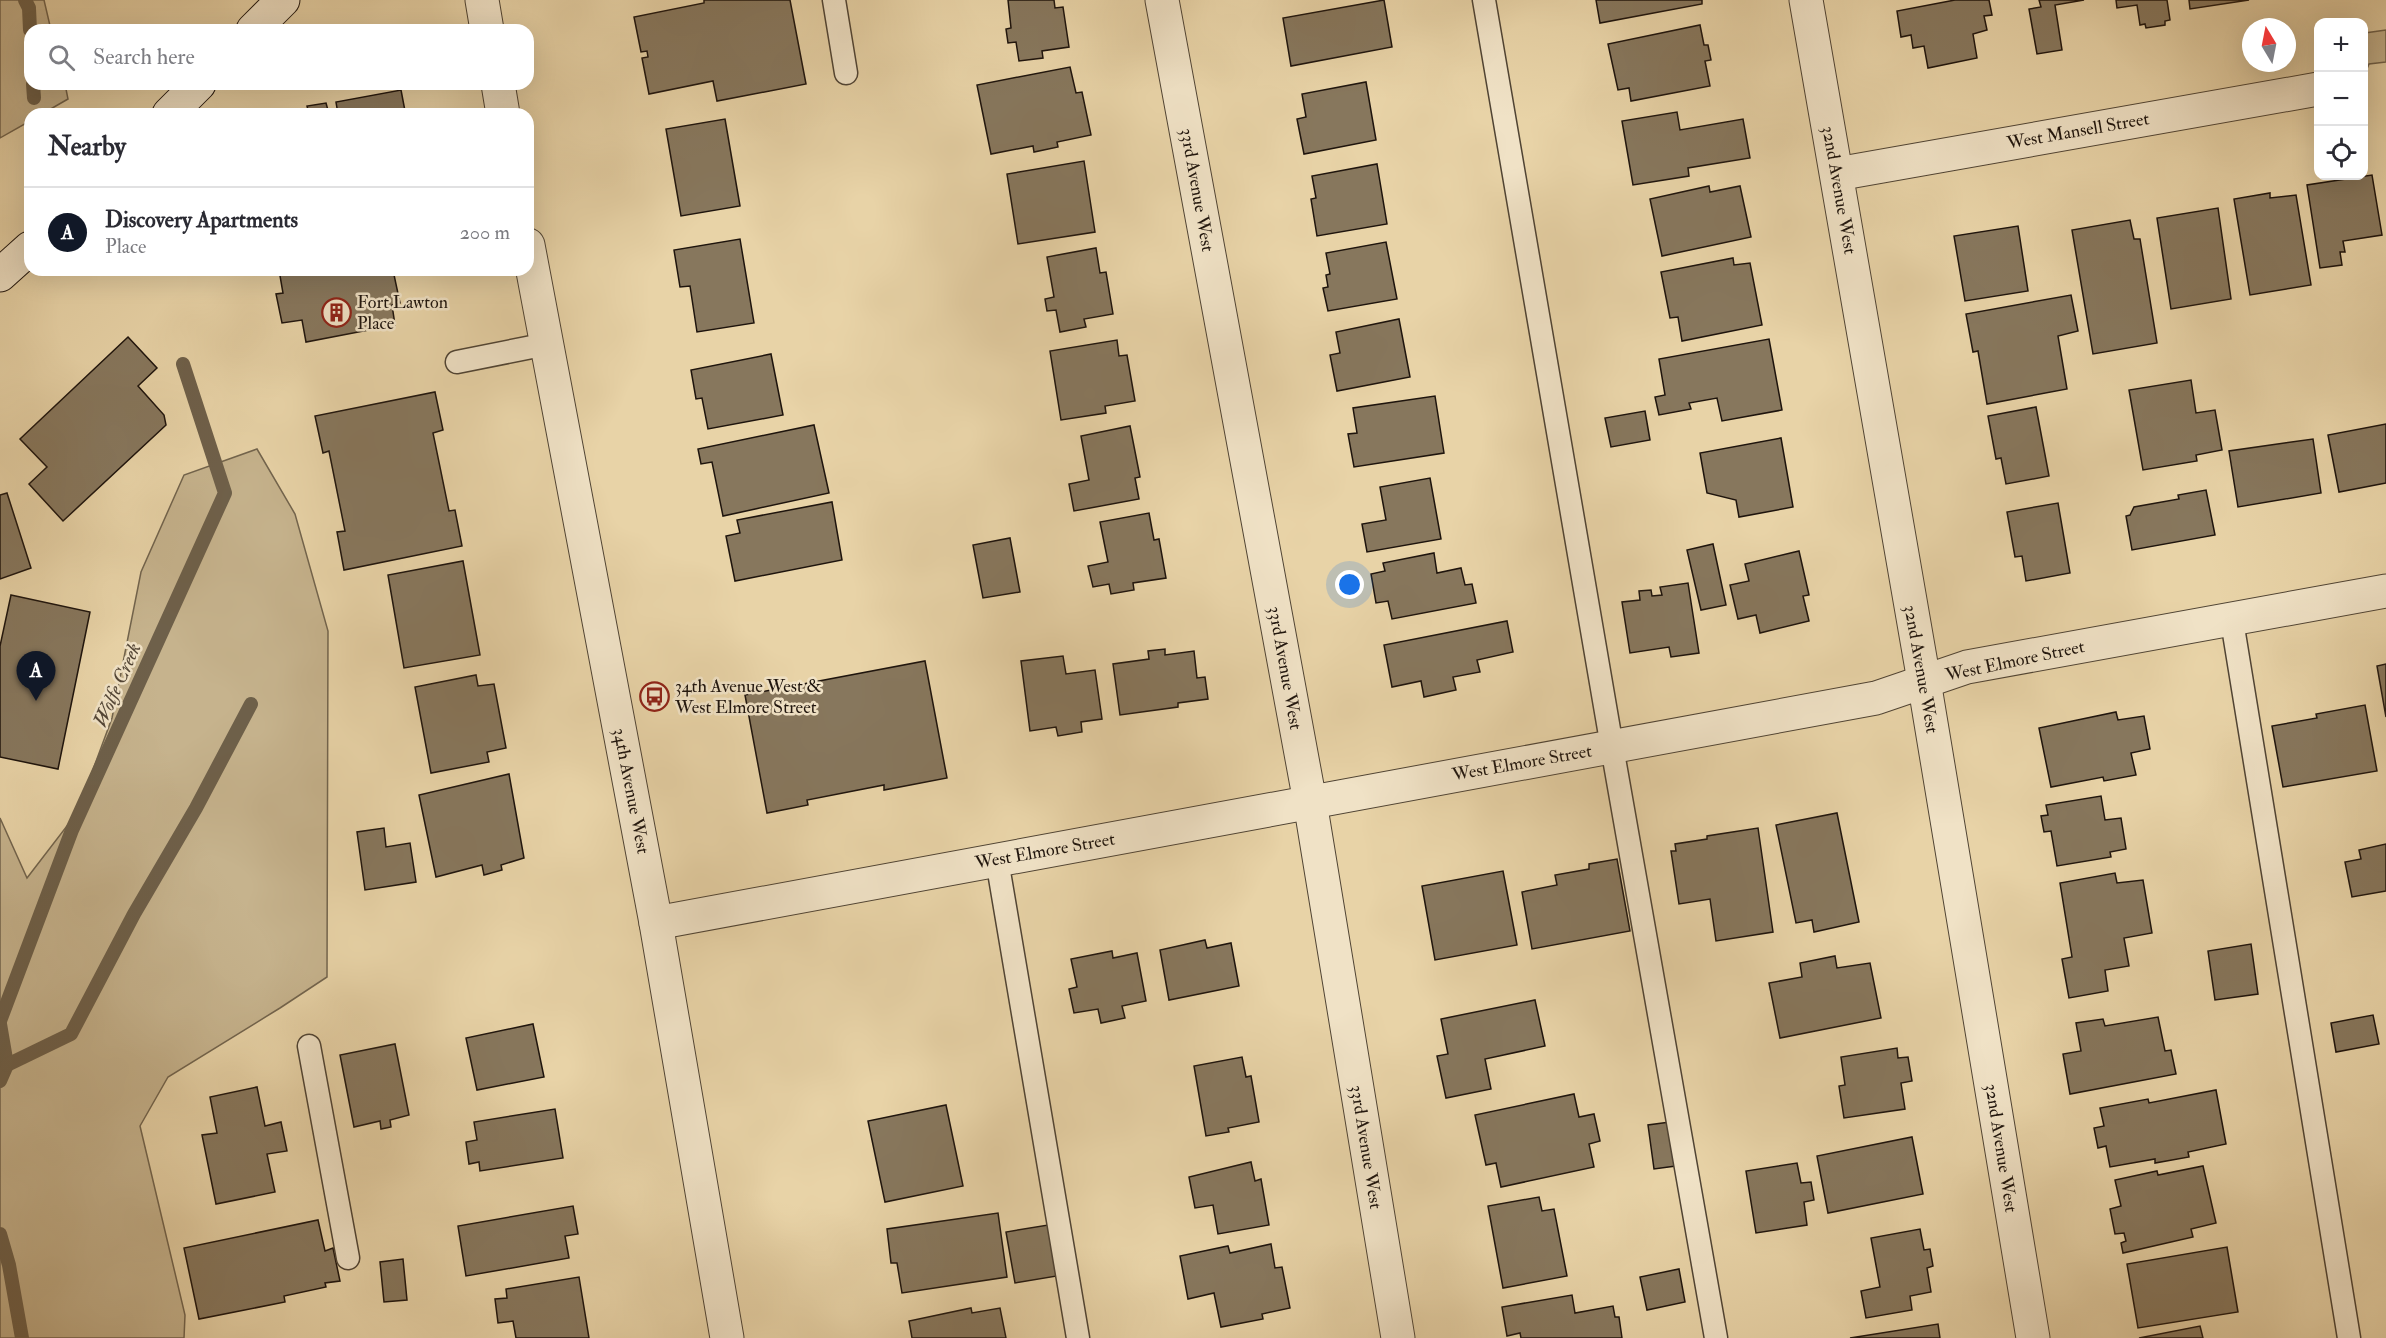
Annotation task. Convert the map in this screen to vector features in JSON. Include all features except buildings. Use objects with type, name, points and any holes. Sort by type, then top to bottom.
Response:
[{"type":"street","points":[[259,24],[283,0]]},
{"type":"street","points":[[482,0],[487,24]]},
{"type":"street","name":"33rd Avenue West","points":[[1162,0],[1310,802],[1398,1338]]},
{"type":"street","name":"32nd Avenue West","points":[[1806,0],[1924,681],[2033,1338]]},
{"type":"street","points":[[175,108],[193,90]]},
{"type":"street","points":[[499,90],[502,108]]},
{"type":"street","name":"West Mansell Street","points":[[1837,174],[2314,90]]},
{"type":"street","points":[[0,275],[24,253]]},
{"type":"street","name":"34th Avenue West","points":[[534,276],[656,922],[726,1338]]},
{"type":"street","name":"West Elmore Street","points":[[656,922],[1876,698],[1967,667],[2232,621],[2386,591]]},
{"type":"lane","points":[[834,0],[846,73]]},
{"type":"lane","points":[[1484,0],[1716,1338]]},
{"type":"lane","points":[[457,362],[547,344]]},
{"type":"lane","points":[[2232,621],[2349,1338]]},
{"type":"lane","points":[[997,860],[1078,1338]]},
{"type":"lane","points":[[309,1046],[348,1258]]},
{"type":"shaded area","points":[[0,0],[44,0],[50,24],[24,24],[24,90],[66,90],[68,99],[52,108],[24,108],[24,124],[0,138]]},
{"type":"shaded area","points":[[2386,30],[2386,62],[2369,64],[2368,66],[2368,33]]},
{"type":"shaded area","points":[[257,449],[295,514],[328,631],[327,977],[168,1077],[140,1126],[185,1315],[184,1338],[0,1338],[0,818],[27,878],[77,813],[112,718],[141,572],[184,475]]},
{"type":"waterway","name":"Wolfe Creek","points":[[25,0],[29,8],[30,24]]},
{"type":"waterway","name":"Wolfe Creek","points":[[33,90],[34,98]]},
{"type":"waterway","name":"Wolfe Creek","points":[[0,1021],[72,830],[225,493],[183,364]]},
{"type":"waterway","points":[[7,1065],[71,1034],[134,914],[196,808],[251,704]]},
{"type":"waterway","name":"Wolfe Creek","points":[[0,1024],[7,1065],[0,1081]]},
{"type":"waterway","name":"Wolfe Creek","points":[[0,1234],[9,1265],[22,1338]]},
{"type":"place","name":"Fort Lawton Place","points":[[336,312]]},
{"type":"place","name":"34th Avenue West & West Elmore Street","points":[[654,696]]},
{"type":"place","name":"Discovery Apartments","points":[[36,701]]}]
